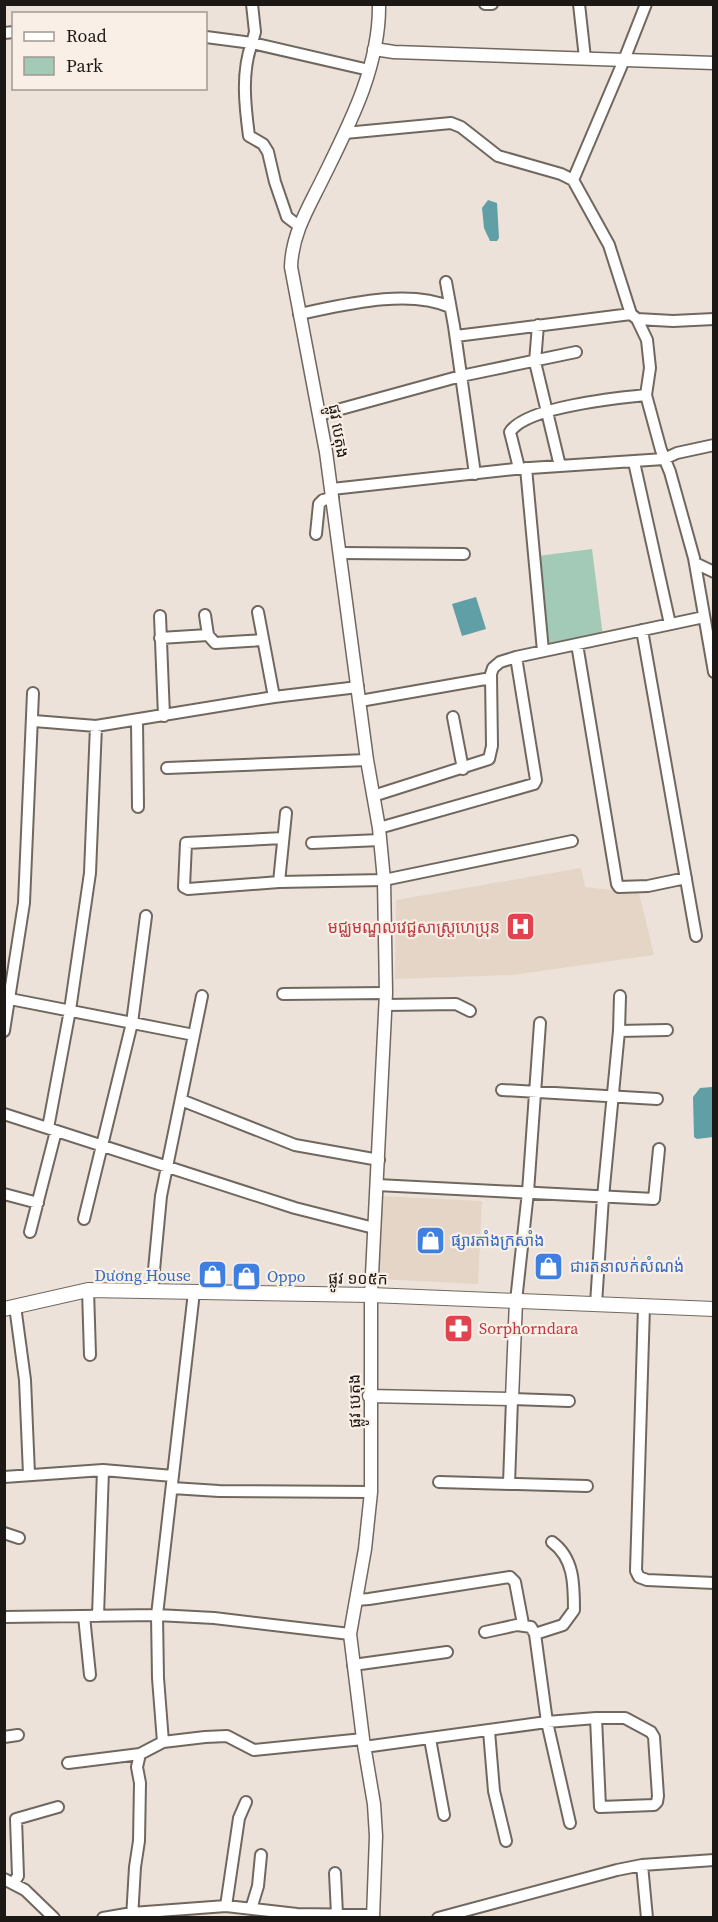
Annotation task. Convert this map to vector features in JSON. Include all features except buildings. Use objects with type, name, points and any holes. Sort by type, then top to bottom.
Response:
[{"type":"main road","name":"ផ្លូវ ១០៥ក","points":[[10,1307],[88,1290],[371,1295],[714,1309]]},
{"type":"street","points":[[252,4],[255,32],[249,52],[245,84],[249,136],[263,144],[268,152],[287,217],[299,226]]},
{"type":"street","name":"ផ្លូវ បេតុង","points":[[373,1916],[376,1836],[374,1804],[363,1743],[350,1634],[365,1550],[371,1492],[369,1395],[371,1295],[386,999],[384,880],[341,553],[319,415],[291,267],[291,252],[299,226],[362,93],[374,49],[379,4]]},
{"type":"street","points":[[485,4],[492,4]]},
{"type":"street","points":[[579,4],[585,58]]},
{"type":"street","points":[[580,20],[587,4]]},
{"type":"street","points":[[573,180],[646,4]]},
{"type":"street","points":[[207,37],[252,43],[369,70]]},
{"type":"street","points":[[374,49],[394,52],[714,63]]},
{"type":"street","points":[[345,133],[451,123],[461,127],[498,156],[561,174],[573,180],[609,245],[634,316],[647,340],[650,368],[646,395],[695,562],[714,672]]},
{"type":"street","points":[[446,282],[456,336],[475,474]]},
{"type":"street","points":[[299,314],[332,307],[391,300],[430,301],[450,307]]},
{"type":"street","points":[[456,336],[634,316],[673,321],[714,319]]},
{"type":"street","points":[[538,325],[535,362],[560,466]]},
{"type":"street","points":[[319,415],[461,376],[576,352]]},
{"type":"street","points":[[543,651],[523,468],[510,432],[514,426],[525,419],[546,411],[646,395]]},
{"type":"street","points":[[316,534],[319,504],[332,494],[523,468],[664,459],[677,453],[714,445]]},
{"type":"street","points":[[634,462],[670,624]]},
{"type":"street","points":[[341,553],[464,554]]},
{"type":"street","points":[[695,562],[714,572]]},
{"type":"street","points":[[258,612],[274,697]]},
{"type":"street","points":[[205,615],[208,635],[211,640],[219,644],[263,640]]},
{"type":"street","points":[[160,616],[164,716]]},
{"type":"street","points":[[373,796],[463,769],[490,758],[491,678],[493,668],[500,662],[704,617]]},
{"type":"street","points":[[642,630],[696,936]]},
{"type":"street","points":[[160,638],[208,635]]},
{"type":"street","points":[[577,644],[618,885],[648,885],[686,878]]},
{"type":"street","points":[[312,843],[379,834],[534,784],[536,780],[516,657]]},
{"type":"street","points":[[360,701],[491,678]]},
{"type":"street","points":[[34,721],[96,726],[274,697],[358,687]]},
{"type":"street","points":[[4,1031],[24,903],[34,721],[33,693]]},
{"type":"street","points":[[453,717],[463,769]]},
{"type":"street","points":[[137,720],[138,807]]},
{"type":"street","points":[[30,1232],[52,1130],[90,873],[96,726]]},
{"type":"street","points":[[167,768],[367,760]]},
{"type":"street","points":[[279,882],[285,813]]},
{"type":"street","points":[[283,838],[186,843],[185,889],[279,882],[384,880],[572,841]]},
{"type":"street","points":[[84,1220],[132,1023],[146,916]]},
{"type":"street","points":[[283,994],[456,1004],[470,1011]]},
{"type":"street","points":[[152,1291],[161,1196],[202,996]]},
{"type":"street","points":[[596,1304],[620,996]]},
{"type":"street","points":[[10,999],[194,1035]]},
{"type":"street","points":[[510,1484],[516,1301],[528,1192],[540,1023]]},
{"type":"street","points":[[619,1031],[667,1030]]},
{"type":"street","points":[[502,1089],[657,1099]]},
{"type":"street","points":[[181,1100],[295,1145],[379,1160]]},
{"type":"street","points":[[4,1114],[295,1208],[374,1228]]},
{"type":"street","points":[[378,1185],[654,1198],[659,1149]]},
{"type":"street","points":[[4,1194],[38,1203]]},
{"type":"street","points":[[88,1290],[90,1355]]},
{"type":"street","points":[[163,1742],[158,1678],[157,1615],[194,1292]]},
{"type":"street","points":[[644,1306],[636,1571],[639,1577],[647,1580],[714,1582]]},
{"type":"street","points":[[10,1307],[27,1407],[29,1474]]},
{"type":"street","points":[[369,1395],[569,1401]]},
{"type":"street","points":[[4,1477],[104,1470],[173,1476]]},
{"type":"street","points":[[98,1616],[104,1470]]},
{"type":"street","points":[[439,1482],[587,1486]]},
{"type":"street","points":[[172,1488],[219,1491],[371,1492]]},
{"type":"street","points":[[4,1533],[19,1538]]},
{"type":"street","points":[[535,1634],[563,1624],[574,1610],[568,1559],[561,1548],[552,1542]]},
{"type":"street","points":[[356,1600],[510,1577],[515,1582],[523,1624]]},
{"type":"street","points":[[4,1617],[157,1615],[214,1618],[350,1634]]},
{"type":"street","points":[[84,1616],[90,1675]]},
{"type":"street","points":[[485,1632],[523,1624],[531,1627],[535,1634],[547,1722],[570,1823]]},
{"type":"street","points":[[352,1665],[447,1652]]},
{"type":"street","points":[[68,1763],[140,1754],[163,1742],[205,1737],[227,1736],[254,1750],[430,1739],[547,1722],[596,1718],[625,1718],[651,1732],[654,1737],[658,1796],[654,1805],[600,1807],[596,1718]]},
{"type":"street","points":[[489,1731],[494,1791],[506,1841]]},
{"type":"street","points":[[4,1737],[18,1736]]},
{"type":"street","points":[[430,1739],[444,1815]]},
{"type":"street","points":[[132,1915],[139,1841],[140,1783],[137,1767],[140,1754]]},
{"type":"street","points":[[226,1906],[237,1825],[246,1802]]},
{"type":"street","points":[[9,1881],[18,1876],[16,1819],[58,1807]]},
{"type":"street","points":[[250,1909],[258,1886],[261,1855]]},
{"type":"street","points":[[438,1917],[642,1865],[714,1860]]},
{"type":"street","points":[[642,1865],[647,1917]]},
{"type":"street","points":[[335,1873],[337,1914]]},
{"type":"street","points":[[9,1881],[25,1890],[54,1917]]},
{"type":"street","points":[[103,1917],[226,1906],[250,1909],[263,1914],[373,1916]]},
{"type":"shaded area","name":"មជ្ឈមណ្ឌលវេជ្ជសាស្ត្រហេប្រុន","points":[[581,868],[585,887],[639,893],[654,955],[512,975],[395,979],[396,900]]},
{"type":"shaded area","name":"ផ្សារតាំងក្រសាំង","points":[[382,1196],[482,1201],[478,1284],[378,1279]]},
{"type":"green space","points":[[592,549],[603,637],[549,645],[538,556]]},
{"type":"water","points":[[488,200],[497,203],[499,238],[497,241],[490,241],[484,228],[482,208]]},
{"type":"water","points":[[476,597],[486,629],[462,636],[452,604]]},
{"type":"water","points":[[700,1088],[714,1088],[713,1137],[697,1139],[694,1137],[693,1097]]},
{"type":"place","name":"មជ្ឈមណ្ឌលវេជ្ជសាស្ត្រហេប្រុន","points":[[521,927]]},
{"type":"place","name":"ផ្សារតាំងក្រសាំង","points":[[430,1240]]},
{"type":"place","name":"ជារតនាលក់សំណង់","points":[[549,1266]]},
{"type":"place","name":"Dương House","points":[[212,1275]]},
{"type":"place","name":"Oppo","points":[[246,1276]]},
{"type":"place","name":"Sorphorndara","points":[[458,1328]]}]
